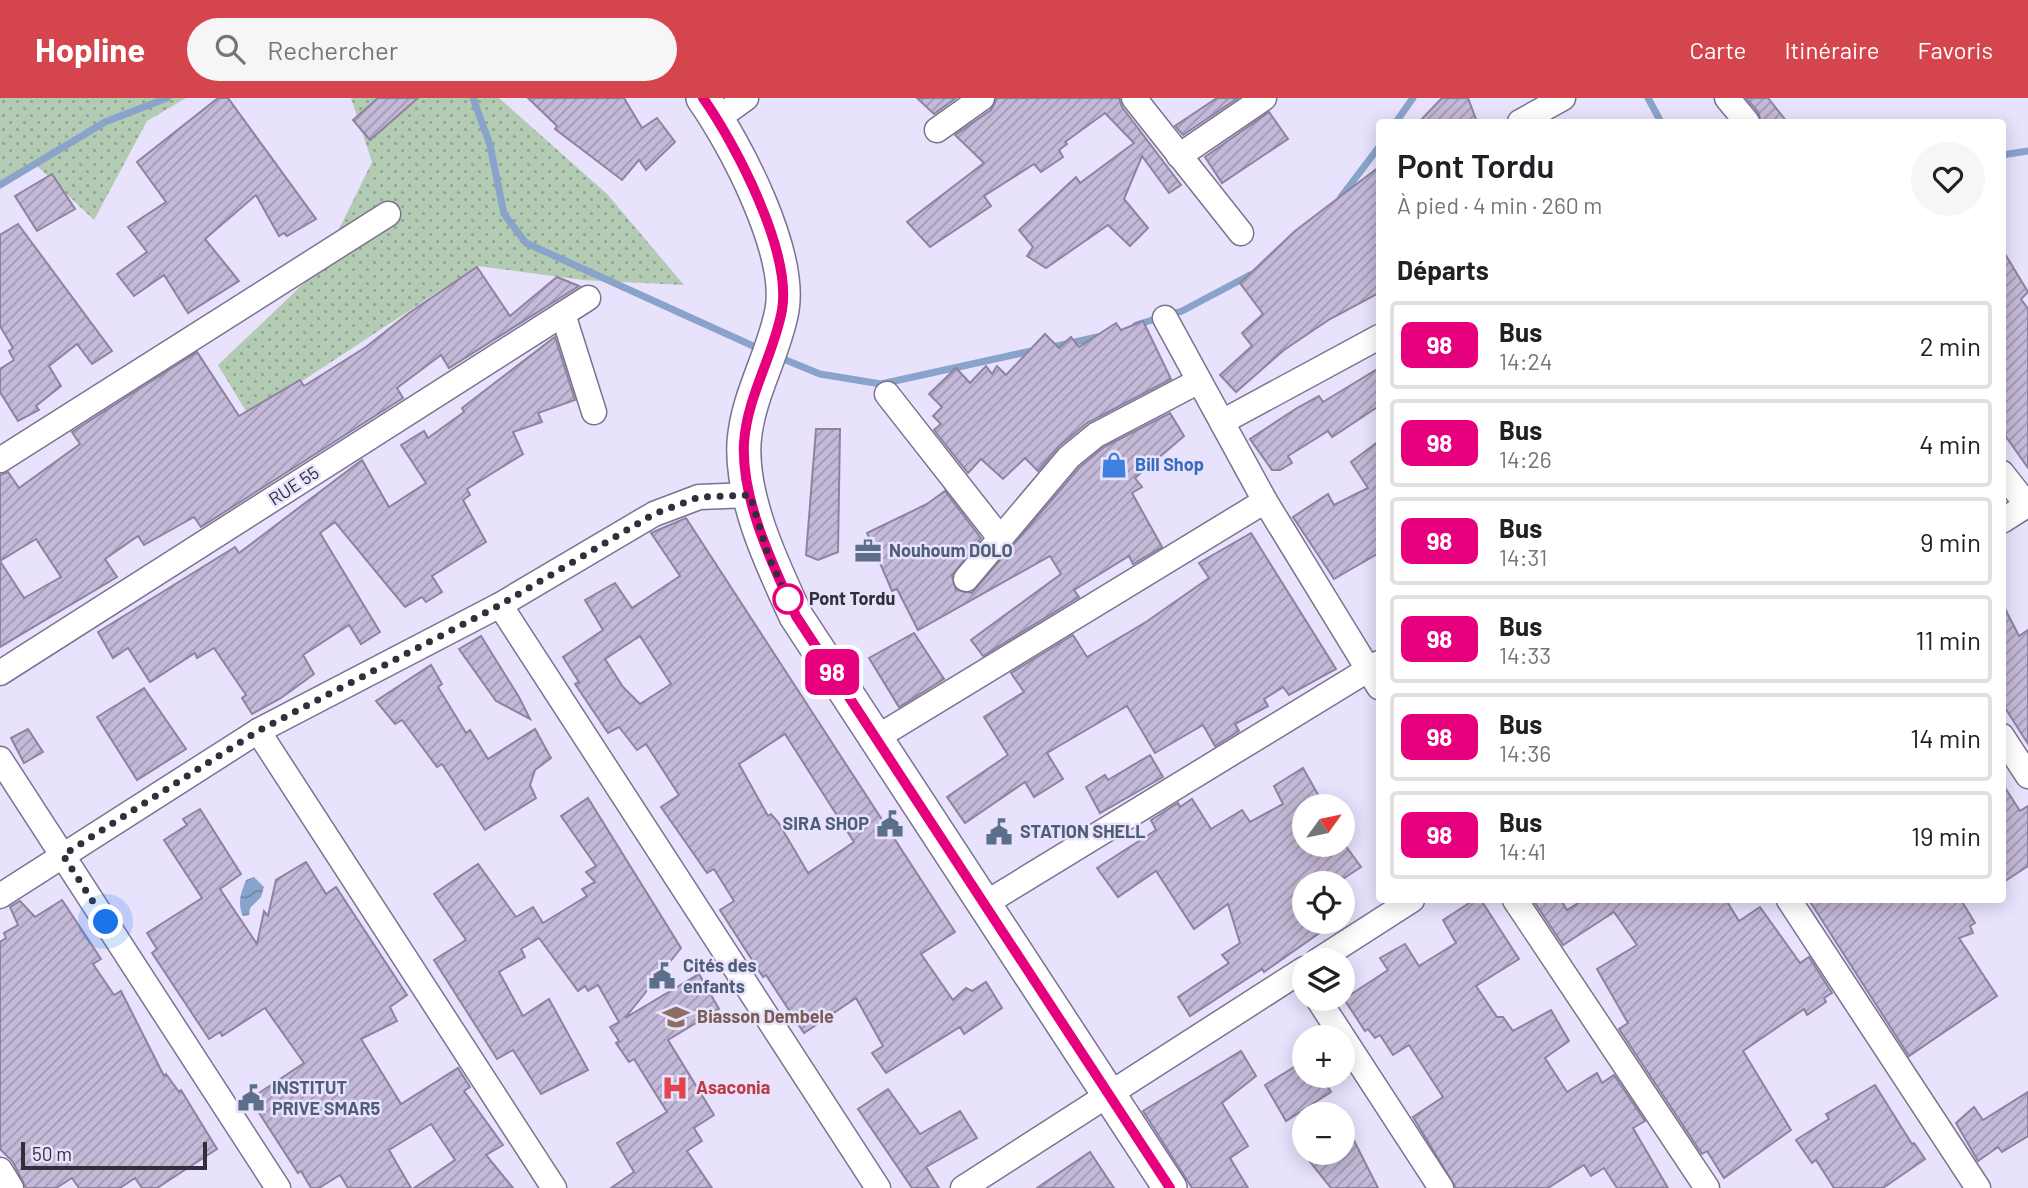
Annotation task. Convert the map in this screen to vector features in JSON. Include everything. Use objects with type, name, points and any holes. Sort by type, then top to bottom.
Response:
[{"type":"main road","points":[[710,108],[772,231],[779,263],[782,309],[750,407],[744,445],[750,495],[768,555],[796,616],[1170,1188]]},
{"type":"street","points":[[710,108],[746,98]]},
{"type":"street","points":[[937,130],[982,98]]},
{"type":"street","points":[[1134,98],[1241,233]]},
{"type":"street","points":[[1179,156],[1264,98]]},
{"type":"street","points":[[1525,119],[1563,98]]},
{"type":"street","points":[[1727,98],[1744,119]]},
{"type":"street","points":[[0,460],[388,214]]},
{"type":"street","name":"RUE 55","points":[[0,673],[588,298]]},
{"type":"street","points":[[563,314],[594,412]]},
{"type":"street","points":[[986,903],[1375,673],[1265,500],[1165,318]]},
{"type":"street","points":[[1222,422],[1376,339]]},
{"type":"street","points":[[966,579],[1069,457],[1096,435],[1199,381]]},
{"type":"street","points":[[887,394],[1000,538]]},
{"type":"street","points":[[2006,478],[2027,506],[2006,519]]},
{"type":"street","points":[[0,896],[258,731],[500,605],[654,514],[699,497],[750,495]]},
{"type":"street","points":[[876,738],[1265,500]]},
{"type":"street","points":[[500,605],[878,1188]]},
{"type":"street","points":[[258,731],[554,1188]]},
{"type":"street","points":[[2006,742],[2028,776]]},
{"type":"street","points":[[0,759],[277,1187]]},
{"type":"street","points":[[1338,948],[1407,903]]},
{"type":"street","points":[[1517,903],[1707,1188]]},
{"type":"street","points":[[1791,903],[1979,1188]]},
{"type":"street","points":[[963,1188],[1292,978]]},
{"type":"street","points":[[1326,1011],[1441,1188]]},
{"type":"street","points":[[0,1170],[11,1188]]},
{"type":"green space","points":[[0,98],[186,98],[147,121],[94,220],[33,162],[0,182]]},
{"type":"green space","points":[[351,98],[499,98],[607,194],[684,285],[583,280],[477,266],[249,416],[218,365],[320,268],[372,162]]},
{"type":"water","points":[[254,877],[264,887],[261,897],[250,908],[249,915],[243,916],[240,907],[241,894],[246,880]]},
{"type":"building","points":[[218,98],[228,98],[316,219],[287,236],[284,233],[279,236],[256,195],[205,239],[239,281],[188,313],[164,275],[134,296],[117,274],[147,252],[128,227],[166,202],[137,162]]},
{"type":"building","points":[[378,98],[418,98],[370,140],[353,120]]},
{"type":"building","points":[[528,98],[624,98],[642,128],[657,118],[675,142],[646,170],[639,160],[622,180],[555,129],[557,126]]},
{"type":"building","points":[[917,98],[956,98],[934,114]]},
{"type":"building","points":[[997,98],[1119,98],[1122,107],[1181,185],[1169,193],[1142,156],[1124,199],[1148,228],[1130,246],[1108,225],[1046,268],[1027,256],[1033,247],[1019,230],[1076,177],[1080,183],[1134,143],[1105,113],[1065,142],[1067,144],[1059,150],[1063,157],[1041,172],[1034,164],[984,196],[991,206],[930,247],[907,222],[984,163],[955,135],[991,110]]},
{"type":"building","points":[[1217,98],[1238,98],[1183,135],[1175,126]]},
{"type":"building","points":[[1442,98],[1468,98],[1476,119],[1422,119]]},
{"type":"building","points":[[1746,98],[1768,98],[1785,119],[1760,119],[1758,112]]},
{"type":"building","points":[[1269,112],[1288,139],[1222,183],[1205,157]]},
{"type":"building","points":[[1376,169],[1376,295],[1330,319],[1284,350],[1236,392],[1220,375],[1252,346],[1242,333],[1263,314],[1240,283],[1295,231]]},
{"type":"building","points":[[52,174],[75,209],[37,231],[15,196]]},
{"type":"building","points":[[18,224],[112,351],[92,364],[77,344],[49,366],[61,386],[36,406],[39,410],[18,421],[0,392],[0,369],[14,360],[9,351],[13,348],[0,326],[0,235]]},
{"type":"building","points":[[2006,256],[2028,292],[2021,299],[2028,309],[2028,468],[2006,437]]},
{"type":"building","points":[[477,267],[510,316],[557,277],[579,286],[449,368],[441,355],[397,388],[403,398],[201,527],[194,517],[144,545],[138,536],[105,559],[117,577],[0,647],[0,561],[0,475],[8,472],[19,488],[80,444],[72,432],[197,352],[239,416],[300,380],[304,386],[366,347],[409,313]],"holes":[[[36,539],[61,577],[24,598],[0,561]]]},
{"type":"building","points":[[1143,321],[1171,379],[1087,423],[1059,446],[1038,471],[1025,458],[1003,479],[981,459],[968,473],[934,430],[941,424],[933,416],[942,407],[929,394],[956,368],[970,383],[986,366],[992,374],[997,366],[1006,375],[1045,334],[1059,348],[1071,337],[1079,347],[1116,323],[1121,330]]},
{"type":"building","points":[[555,337],[575,400],[538,413],[542,422],[513,432],[523,454],[467,489],[470,495],[463,500],[486,542],[432,576],[442,592],[426,602],[422,597],[405,607],[335,522],[320,533],[380,632],[361,644],[349,625],[303,655],[314,674],[281,698],[252,714],[242,698],[246,695],[214,648],[197,658],[195,653],[150,682],[128,648],[113,658],[98,632],[235,547],[239,553],[362,460],[389,507],[426,483],[401,445],[424,431],[428,438],[464,412],[462,408]]},
{"type":"building","points":[[1376,370],[1376,408],[1332,437],[1328,431],[1288,456],[1292,463],[1280,470],[1272,470],[1250,439],[1319,396],[1323,402]]},
{"type":"building","points":[[1170,413],[1184,436],[1135,478],[1142,487],[1132,493],[1162,547],[1133,564],[1129,556],[1074,590],[1079,597],[983,656],[971,640],[1061,574],[1050,556],[918,630],[897,589],[892,591],[867,533],[927,504],[945,491],[981,538],[952,576],[956,590],[972,593],[1079,468],[1104,447]]},
{"type":"building","points":[[816,429],[840,429],[838,552],[818,560],[806,555]]},
{"type":"building","points":[[1376,443],[1376,555],[1334,579],[1293,517],[1328,494],[1334,505],[1368,488],[1351,462]]},
{"type":"building","points":[[686,518],[955,932],[921,954],[953,1000],[966,988],[972,991],[986,982],[1002,1008],[964,1034],[960,1027],[886,1073],[872,1053],[883,1046],[856,998],[804,1033],[766,975],[763,977],[720,910],[734,901],[714,869],[707,873],[661,807],[679,795],[646,744],[637,750],[619,727],[608,733],[575,684],[579,682],[563,657],[603,630],[585,600],[615,583],[632,608],[680,576],[651,533]],"holes":[[[640,636],[671,684],[640,704],[623,687],[605,659]],[[785,734],[854,842],[808,873],[778,822],[771,814],[768,816],[739,764]]]},
{"type":"building","points":[[1251,533],[1336,669],[1289,695],[1283,687],[1264,699],[1268,706],[1235,724],[1239,731],[1215,746],[1203,725],[1155,753],[1127,706],[1047,753],[1063,779],[1034,797],[1025,782],[965,823],[947,797],[1008,755],[984,717],[1024,692],[1011,673],[1073,635],[1087,657],[1146,622],[1209,578],[1199,563]]},
{"type":"building","points":[[2006,611],[2019,636],[2028,630],[2028,744],[2006,709]]},
{"type":"building","points":[[914,633],[944,679],[899,707],[869,658]]},
{"type":"building","points":[[481,636],[530,719],[496,701],[459,649]]},
{"type":"building","points":[[431,665],[442,684],[438,687],[466,733],[470,730],[488,759],[535,729],[551,758],[535,770],[530,785],[536,798],[485,830],[442,764],[437,767],[402,720],[395,724],[376,701]]},
{"type":"building","points":[[144,688],[186,749],[137,780],[97,717]]},
{"type":"building","points":[[28,729],[43,752],[24,763],[11,738]]},
{"type":"building","points":[[1150,755],[1163,777],[1100,813],[1086,787],[1105,775],[1108,780]]},
{"type":"building","points":[[1303,768],[1318,794],[1292,794],[1292,858],[1354,857],[1361,867],[1355,871],[1292,871],[1292,934],[1318,934],[1298,948],[1292,948],[1292,952],[1264,972],[1262,969],[1190,1016],[1178,997],[1229,963],[1222,955],[1240,943],[1228,904],[1194,929],[1156,871],[1118,897],[1097,868],[1156,830],[1151,820],[1178,803],[1180,807],[1192,799],[1211,829],[1242,810],[1250,822],[1283,804],[1274,786]]},
{"type":"building","points":[[2006,789],[2020,811],[2028,806],[2028,866],[2006,880]]},
{"type":"building","points":[[588,798],[681,948],[625,1018],[699,974],[719,1009],[668,1040],[714,1115],[694,1128],[702,1141],[687,1151],[712,1188],[611,1188],[634,1172],[617,1143],[667,1112],[634,1059],[629,1062],[616,1043],[619,1041],[610,1027],[619,1022],[598,985],[588,991],[585,986],[578,991],[539,938],[521,949],[525,957],[499,972],[523,1016],[549,999],[588,1070],[541,1094],[513,1050],[497,1059],[434,960],[466,940],[434,894],[478,864],[516,917],[533,907],[543,923],[587,896],[582,889],[595,882],[586,872],[596,866],[561,816]]},
{"type":"building","points":[[200,809],[241,874],[220,889],[257,944],[264,911],[268,916],[276,880],[306,862],[326,894],[336,887],[407,995],[390,1007],[397,1021],[361,1039],[401,1104],[458,1068],[470,1087],[464,1091],[503,1145],[486,1155],[513,1188],[414,1188],[455,1160],[431,1124],[389,1150],[411,1188],[348,1188],[340,1175],[319,1188],[311,1188],[301,1171],[298,1173],[250,1099],[304,1063],[265,1008],[222,1036],[220,1032],[209,1039],[152,953],[157,949],[147,933],[202,898],[164,840],[187,825],[183,819]]},
{"type":"building","points":[[62,900],[101,959],[93,964],[114,995],[121,991],[164,1076],[166,1074],[179,1092],[181,1090],[217,1149],[157,1188],[142,1188],[135,1178],[120,1188],[79,1188],[72,1178],[56,1188],[26,1188],[13,1162],[0,1149],[0,942],[6,938],[4,933],[18,925],[10,907],[20,901],[35,917]]},
{"type":"building","points":[[1469,903],[1483,903],[1519,959],[1476,986],[1497,1017],[1503,1017],[1513,1031],[1551,1010],[1569,1041],[1545,1058],[1567,1092],[1597,1073],[1602,1083],[1614,1075],[1645,1121],[1633,1128],[1668,1188],[1617,1188],[1604,1168],[1591,1176],[1584,1165],[1548,1188],[1456,1188],[1413,1117],[1443,1097],[1409,1045],[1393,1055],[1380,1035],[1375,1038],[1368,1029],[1365,1031],[1352,1011],[1355,1011],[1355,992],[1388,970],[1380,958],[1405,944],[1419,966],[1456,943],[1443,920]]},
{"type":"building","points":[[1535,903],[1563,903],[1567,910],[1578,903],[1728,903],[1739,921],[1760,907],[1800,963],[1809,957],[1832,993],[1824,998],[1826,1002],[1807,1015],[1804,1009],[1743,1051],[1791,1130],[1724,1178],[1707,1151],[1702,1154],[1619,1029],[1628,1023],[1597,969],[1637,945],[1614,912],[1563,945]]},
{"type":"building","points":[[1811,903],[1963,903],[1975,923],[1970,926],[1973,933],[1959,938],[1997,996],[1909,1056]]},
{"type":"building","points":[[1241,1051],[1256,1076],[1222,1103],[1248,1146],[1230,1158],[1248,1188],[1192,1188],[1143,1111]]},
{"type":"building","points":[[1292,1068],[1292,1088],[1328,1088],[1331,1092],[1315,1102],[1292,1102],[1292,1117],[1286,1121],[1265,1085]]},
{"type":"building","points":[[1875,1085],[1912,1144],[1914,1143],[1925,1159],[1883,1188],[1834,1188],[1816,1160],[1812,1163],[1796,1140],[1829,1119],[1826,1114]]},
{"type":"building","points":[[888,1089],[920,1134],[960,1111],[977,1138],[926,1167],[939,1188],[912,1188],[858,1109]]},
{"type":"building","points":[[2028,1092],[2028,1136],[2002,1152],[1998,1147],[1978,1161],[1956,1123],[1974,1107],[1983,1120]]},
{"type":"building","points":[[1355,1143],[1378,1188],[1331,1188],[1313,1165],[1355,1165]]},
{"type":"building","points":[[1090,1152],[1114,1188],[1037,1188]]},
{"type":"waterway","points":[[0,185],[105,122],[167,98]]},
{"type":"waterway","points":[[473,98],[490,145],[504,214],[526,243],[762,350]]},
{"type":"waterway","points":[[1398,119],[1413,98]]},
{"type":"waterway","points":[[1648,98],[1659,119]]},
{"type":"waterway","points":[[1341,197],[1376,151]]},
{"type":"waterway","points":[[2006,154],[2028,151]]},
{"type":"waterway","points":[[1136,325],[1182,311],[1250,275]]},
{"type":"waterway","points":[[1048,348],[1102,336]]},
{"type":"waterway","points":[[776,356],[820,374],[881,384],[1036,350]]},
{"type":"bus line","name":"98","points":[[703,98],[718,119],[772,231],[779,263],[782,309],[750,407],[744,445],[750,495],[768,555],[796,616],[1170,1188]]},
{"type":"place","name":"Bill Shop","points":[[1114,465]]},
{"type":"place","name":"Nouhoum DOLO","points":[[868,551]]},
{"type":"place","name":"Pont Tordu","points":[[788,599]]},
{"type":"place","name":"SIRA SHOP","points":[[890,824]]},
{"type":"place","name":"STATION SHELL","points":[[999,832]]},
{"type":"place","name":"Cités des enfants","points":[[662,976]]},
{"type":"place","name":"Biasson Dembele","points":[[676,1017]]},
{"type":"place","name":"Asaconia","points":[[675,1088]]},
{"type":"place","name":"INSTITUT PRIVE SMAR5","points":[[251,1098]]},
{"type":"route","points":[[106,922],[63,855],[258,731],[500,605],[654,514],[699,497],[750,495],[768,555],[788,599]]}]
